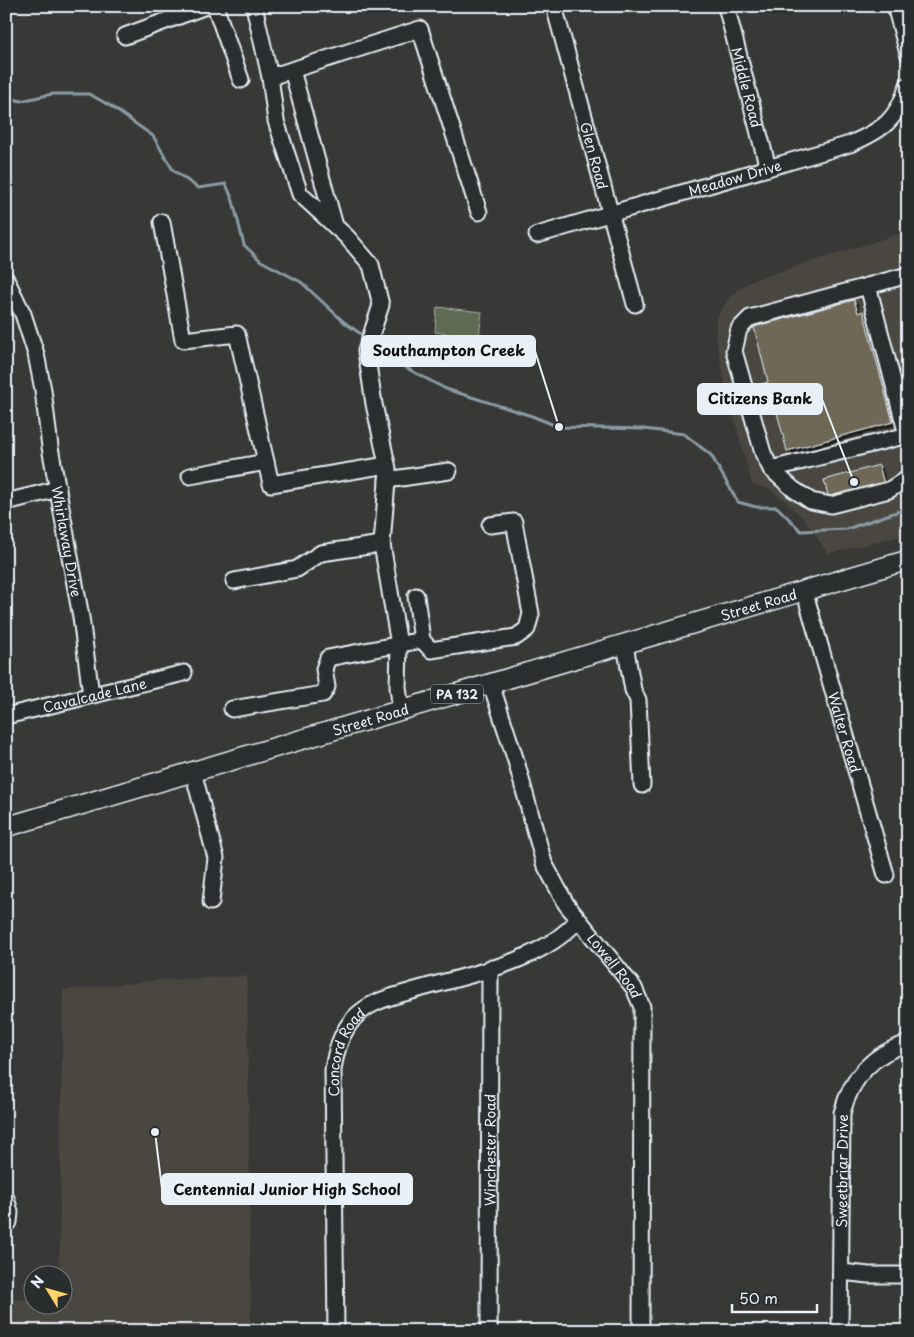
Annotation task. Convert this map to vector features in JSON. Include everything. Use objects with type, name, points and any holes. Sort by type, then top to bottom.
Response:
[{"type":"main road","name":"Street Road","points":[[6,827],[908,560]]},
{"type":"street","points":[[124,36],[206,6]]},
{"type":"street","points":[[214,6],[241,80]]},
{"type":"street","points":[[254,6],[270,77],[276,122],[300,194],[335,226],[371,265],[381,305],[366,351],[387,473],[382,544],[399,645],[398,688],[401,711]]},
{"type":"street","name":"Glen Road","points":[[554,6],[635,304]]},
{"type":"street","name":"Middle Road","points":[[726,6],[768,168]]},
{"type":"street","points":[[895,6],[908,53]]},
{"type":"street","points":[[270,77],[420,30],[478,212]]},
{"type":"street","points":[[292,70],[335,226]]},
{"type":"street","name":"Meadow Drive","points":[[538,235],[850,144],[874,134],[890,121],[899,108],[908,85]]},
{"type":"street","points":[[162,222],[183,340],[237,334],[271,484],[387,473],[449,471]]},
{"type":"street","points":[[908,275],[750,318],[739,329],[734,351],[763,453],[771,469],[793,489],[811,501],[831,505],[889,490],[908,478]]},
{"type":"street","name":"Whirlaway Drive","points":[[6,279],[23,314],[36,354],[44,390],[50,448],[81,617],[91,695]]},
{"type":"street","points":[[771,469],[908,435],[868,286]]},
{"type":"street","points":[[190,476],[266,462]]},
{"type":"street","points":[[6,502],[58,489]]},
{"type":"street","points":[[416,596],[422,640],[432,650],[516,637],[527,628],[531,614],[514,522],[490,525]]},
{"type":"street","points":[[234,580],[297,569],[321,553],[382,544]]},
{"type":"street","name":"Walter Road","points":[[804,590],[886,875]]},
{"type":"street","points":[[232,709],[323,694],[327,687],[324,669],[328,658],[422,640]]},
{"type":"street","points":[[625,645],[633,690],[638,700],[642,785]]},
{"type":"street","name":"Cavalcade Lane","points":[[6,716],[184,673]]},
{"type":"street","name":"Lowell Road","points":[[491,684],[516,761],[544,863],[557,890],[578,920],[634,988],[642,1007],[641,1331]]},
{"type":"street","points":[[193,772],[216,858],[210,902]]},
{"type":"street","name":"Concord Road","points":[[336,1331],[333,1070],[336,1050],[342,1034],[355,1017],[380,1000],[533,954],[560,937],[578,920]]},
{"type":"street","name":"Winchester Road","points":[[489,1331],[490,968]]},
{"type":"street","name":"Sweetbriar Drive","points":[[840,1331],[840,1122],[845,1100],[857,1076],[868,1065],[891,1049],[908,1043]]},
{"type":"street","points":[[6,1198],[10,1212],[9,1222]]},
{"type":"street","points":[[840,1272],[869,1275],[908,1275]]},
{"type":"shaded area","points":[[908,231],[908,534],[828,554],[805,520],[784,500],[770,489],[752,484],[725,385],[716,338],[716,318],[729,298],[750,281]]},
{"type":"shaded area","points":[[247,976],[251,1331],[6,1331],[6,1300],[22,1299],[22,1314],[72,1314],[72,1264],[59,1264],[63,990],[163,980]]},
{"type":"green space","points":[[437,307],[482,312],[479,337],[435,332]]},
{"type":"building","points":[[854,300],[858,313],[863,311],[893,422],[787,451],[774,401],[757,406],[752,387],[768,382],[754,327]]},
{"type":"building","points":[[879,465],[884,484],[829,499],[824,480]]},
{"type":"waterway","points":[[6,97],[21,101],[52,94],[89,94],[109,105],[153,136],[173,170],[198,188],[226,184],[233,201],[244,245],[261,261],[301,282],[344,322],[365,337]]},
{"type":"waterway","points":[[374,344],[408,369],[446,389],[532,416],[559,427],[644,429],[684,434],[711,455],[738,502],[756,507],[777,507],[801,531],[847,529],[908,508]]},
{"type":"place","name":"Southampton Creek","points":[[559,427]]},
{"type":"place","name":"Citizens Bank","points":[[854,482]]},
{"type":"place","name":"Centennial Junior High School","points":[[155,1132]]}]
